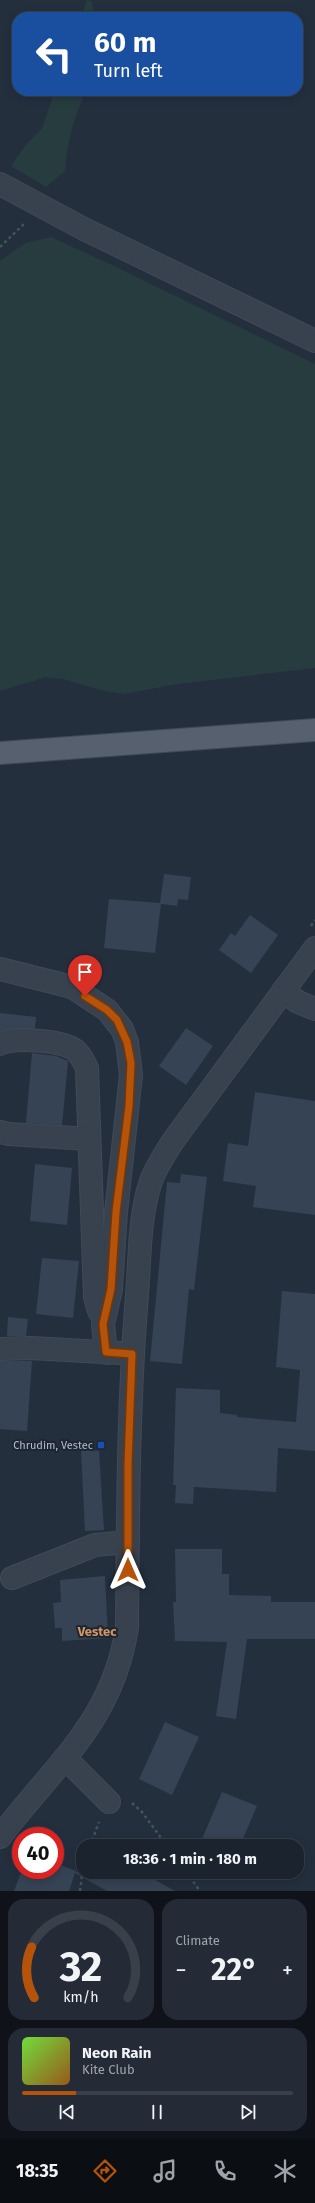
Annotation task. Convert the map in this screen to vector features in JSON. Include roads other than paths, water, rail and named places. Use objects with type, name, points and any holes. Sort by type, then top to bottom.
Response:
[{"type":"main road","points":[[0,752],[315,730]]},
{"type":"street","points":[[0,184],[84,230],[315,341]]},
{"type":"street","points":[[0,1837],[88,1730],[101,1709],[119,1666],[127,1627],[129,1427],[132,1354],[142,1231],[146,1202],[151,1181],[160,1161],[173,1141],[315,948]]},
{"type":"street","points":[[0,969],[72,988],[107,1010],[120,1024],[127,1042],[132,1075],[116,1212],[111,1289],[109,1305],[104,1317],[106,1352]]},
{"type":"street","points":[[283,990],[298,1002],[315,1009]]},
{"type":"street","points":[[0,1044],[12,1040],[54,1043],[75,1051],[87,1068],[95,1297],[99,1311],[104,1317]]},
{"type":"street","points":[[0,1132],[9,1134],[90,1139]]},
{"type":"street","points":[[0,1349],[132,1354]]},
{"type":"street","points":[[12,1578],[95,1545],[128,1542]]},
{"type":"street","points":[[64,1758],[109,1802]]},
{"type":"place","name":"Chrudim, Vestec","points":[[101,1445]]},
{"type":"district","name":"Vestec","points":[[97,1631]]}]
